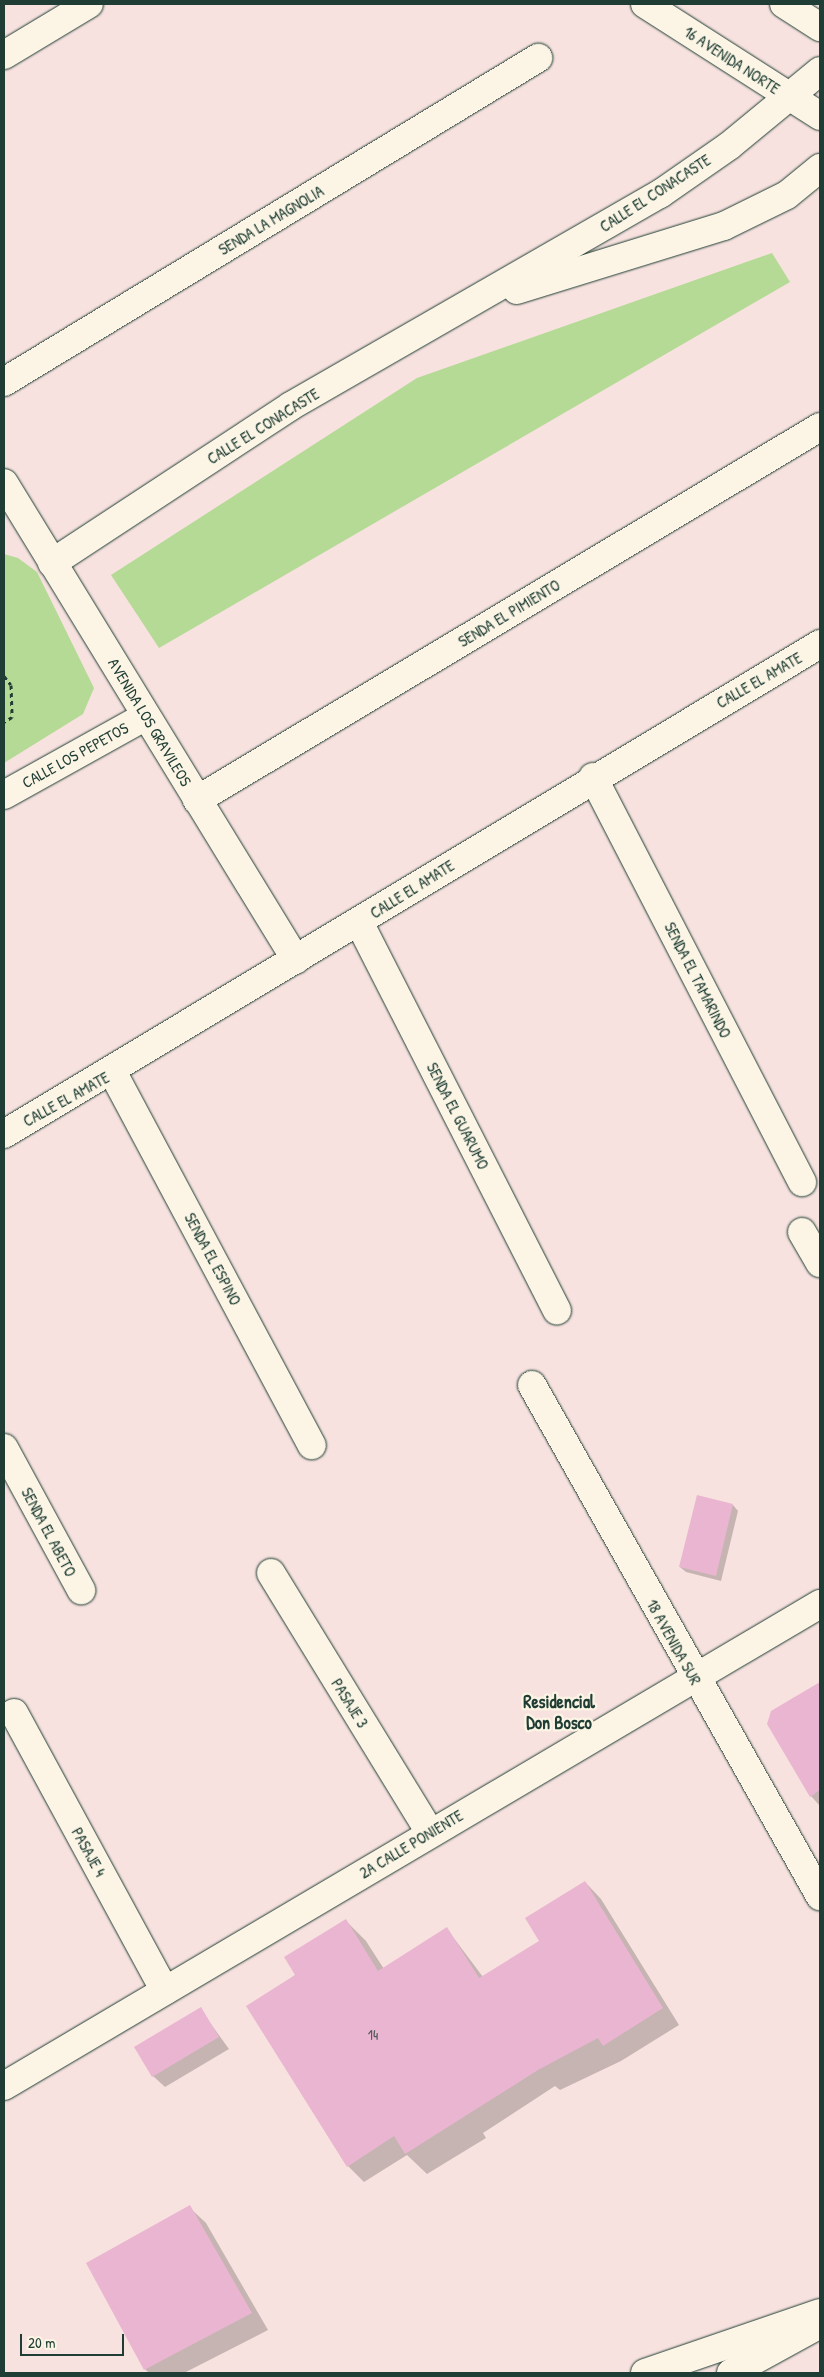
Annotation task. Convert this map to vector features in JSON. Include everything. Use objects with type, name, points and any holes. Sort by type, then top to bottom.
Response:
[{"type":"street","points":[[4,55],[89,4]]},
{"type":"street","name":"16 AVENIDA NORTE","points":[[644,4],[820,116]]},
{"type":"street","points":[[784,4],[820,27]]},
{"type":"street","name":"SENDA LA MAGNOLIA","points":[[4,382],[538,58]]},
{"type":"street","name":"CALLE EL CONACASTE","points":[[52,563],[292,406],[480,300],[660,194],[729,146],[820,71]]},
{"type":"street","name":"CALLE EL CONACASTE","points":[[480,300],[724,226],[787,195],[820,168]]},
{"type":"street","name":"SENDA EL PIMIENTO","points":[[197,800],[820,427]]},
{"type":"street","name":"AVENIDA LOS GRAVILEOS","points":[[4,483],[14,521],[52,563],[296,960]]},
{"type":"street","name":"CALLE EL AMATE","points":[[4,1134],[113,1073],[593,777],[820,644]]},
{"type":"street","name":"CALLE LOS PEPETOS","points":[[4,795],[146,716]]},
{"type":"street","name":"SENDA EL TAMARINDO","points":[[593,777],[802,1182]]},
{"type":"street","name":"SENDA EL GUARUMO","points":[[359,922],[557,1310]]},
{"type":"street","name":"SENDA EL ESPINO","points":[[113,1073],[312,1445]]},
{"type":"street","points":[[802,1232],[820,1263]]},
{"type":"street","name":"18 AVENIDA SUR","points":[[532,1385],[694,1680],[820,1896]]},
{"type":"street","name":"SENDA EL ABETO","points":[[4,1448],[81,1590]]},
{"type":"street","name":"PASAJE 3","points":[[271,1573],[430,1832]]},
{"type":"street","name":"2A CALLE PONIENTE","points":[[4,2086],[165,1992],[430,1832],[694,1680],[820,1604]]},
{"type":"street","name":"PASAJE 4","points":[[14,1714],[165,1992]]},
{"type":"street","points":[[645,2373],[820,2313]]},
{"type":"street","points":[[731,2373],[820,2324]]},
{"type":"path","points":[[4,676],[11,685],[12,717],[4,722]]},
{"type":"green space","points":[[772,253],[790,282],[159,648],[111,575],[417,378]]},
{"type":"green space","points":[[4,554],[18,558],[37,572],[94,688],[83,714],[4,763]]},
{"type":"building","points":[[697,1495],[733,1504],[716,1576],[679,1567]]},
{"type":"building","points":[[820,1682],[820,1790],[810,1797],[767,1724],[771,1711]]},
{"type":"building","points":[[585,1881],[663,2008],[603,2046],[598,2038],[538,2070],[405,2154],[394,2136],[347,2167],[246,2006],[295,1975],[284,1957],[346,1919],[378,1971],[447,1927],[479,1978],[539,1941],[525,1918]]},
{"type":"building","points":[[201,2007],[219,2037],[152,2077],[134,2047]]},
{"type":"building","points":[[190,2205],[252,2313],[144,2370],[86,2263]]},
{"type":"district","name":"Residencial Don Bosco","points":[[559,1714]]}]
